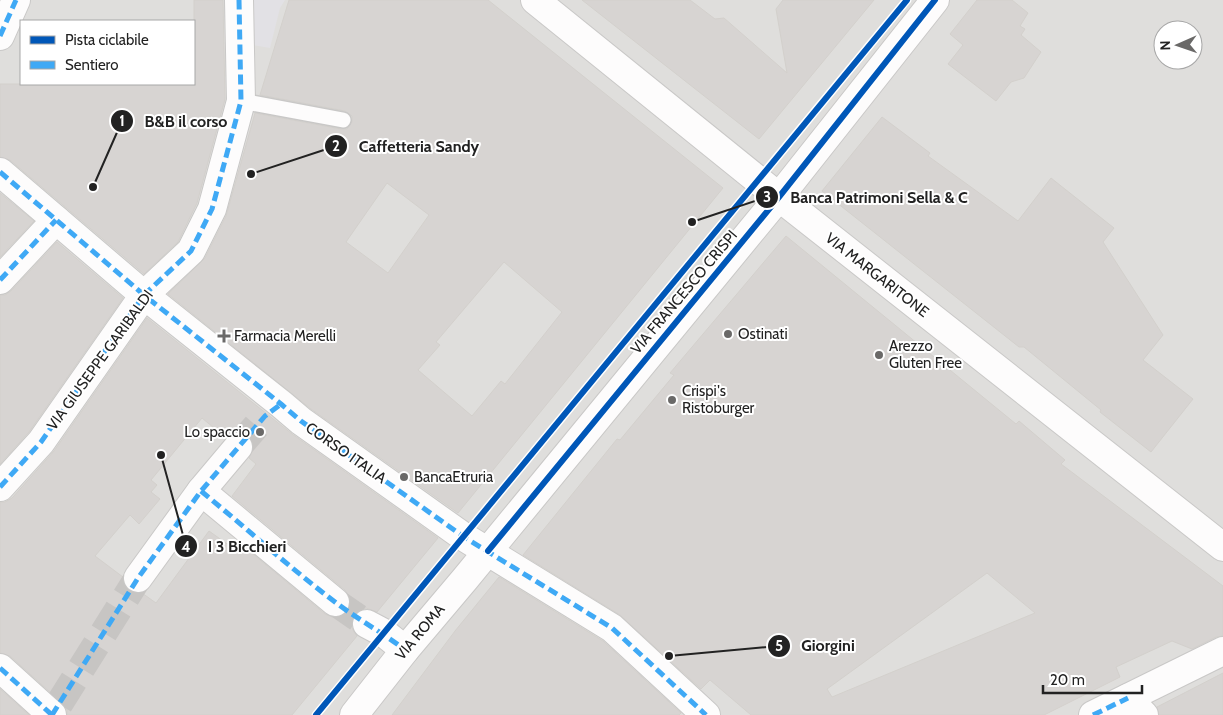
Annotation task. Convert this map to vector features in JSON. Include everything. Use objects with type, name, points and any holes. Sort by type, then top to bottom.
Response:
[{"type":"street","points":[[0,36],[16,0]]},
{"type":"street","name":"VIA GIUSEPPE GARIBALDI","points":[[0,487],[41,442],[144,295],[191,251],[212,209],[241,100],[239,0]]},
{"type":"street","name":"VIA MARGARITONE","points":[[535,0],[779,198],[1223,547]]},
{"type":"street","name":"VIA FRANCESCO CRISPI","points":[[488,551],[779,198],[935,0]]},
{"type":"street","name":"CORSO ITALIA","points":[[0,172],[144,295],[273,410],[301,421],[464,537],[612,628],[706,715]]},
{"type":"street","points":[[0,280],[56,220]]},
{"type":"street","points":[[138,578],[201,491],[238,448]]},
{"type":"street","points":[[201,491],[335,602]]},
{"type":"street","name":"VIA ROMA","points":[[354,715],[405,650],[488,551]]},
{"type":"street","points":[[366,624],[384,633],[405,650]]},
{"type":"street","points":[[1092,715],[1136,706],[1223,651]]},
{"type":"street","points":[[0,668],[54,711]]},
{"type":"lane","points":[[241,100],[343,120]]},
{"type":"shaded area","points":[[0,0],[1223,0],[1223,715],[0,715]]},
{"type":"shaded area","points":[[233,0],[285,0],[280,8],[270,48],[241,43]]},
{"type":"building","points":[[194,0],[223,0],[225,99],[197,203],[178,242],[144,274],[10,160],[0,157],[0,84],[195,85]]},
{"type":"building","points":[[289,0],[488,0],[723,188],[458,513],[311,409],[168,294],[205,258],[226,216],[255,113],[341,129],[347,129],[352,122],[352,116],[345,111],[260,95]],"holes":[[[387,183],[429,215],[388,273],[346,242]],[[504,262],[562,312],[505,384],[501,381],[472,416],[418,370],[440,345],[436,342]]]},
{"type":"building","points":[[582,0],[690,0],[715,19],[724,18],[787,73],[776,9],[783,0],[874,0],[759,139]]},
{"type":"building","points":[[977,0],[1012,0],[1028,13],[1020,26],[1025,29],[1021,35],[1041,52],[1024,78],[1011,82],[996,101],[948,64],[963,45],[950,34]]},
{"type":"building","points":[[882,117],[930,153],[928,156],[1018,221],[1051,178],[1114,228],[1103,242],[1163,335],[1143,360],[1193,399],[1151,452],[1100,412],[1101,410],[1024,347],[1019,347],[822,191]]},
{"type":"building","points":[[0,193],[34,221],[0,257]]},
{"type":"building","points":[[786,236],[1016,424],[1019,421],[1065,460],[1061,464],[1223,586],[1223,636],[1216,637],[1192,649],[1172,641],[1116,667],[1120,677],[1044,715],[751,715],[710,680],[701,689],[620,615],[523,555],[617,439],[620,440],[674,375],[670,373]],"holes":[[[987,573],[1035,613],[832,697],[827,689]]]},
{"type":"building","points":[[57,242],[123,298],[29,432],[0,464],[0,295],[5,295],[11,291]]},
{"type":"building","points":[[147,318],[292,434],[438,538],[377,612],[366,608],[353,616],[351,625],[357,636],[292,715],[67,715],[67,710],[62,703],[10,656],[0,653],[0,502],[5,502],[12,498],[54,451]],"holes":[[[202,418],[226,438],[233,432],[241,432],[248,435],[253,442],[253,449],[249,458],[256,464],[232,496],[345,590],[349,596],[350,604],[347,612],[340,617],[332,617],[325,614],[236,540],[237,551],[209,531],[156,603],[142,593],[128,590],[124,585],[123,577],[95,556],[130,515],[139,524],[160,499],[151,492],[157,485],[151,480]]]},
{"type":"building","points":[[499,577],[603,641],[681,713],[679,715],[392,715],[455,631]]},
{"type":"building","points":[[1223,673],[1223,715],[1159,715],[1157,707]]},
{"type":"building","points":[[0,689],[29,715],[0,715]]},
{"type":"tunnel","points":[[238,447],[265,416]]},
{"type":"tunnel","points":[[59,704],[138,578]]},
{"type":"tunnel","points":[[335,602],[367,624]]},
{"type":"marked path","points":[[0,36],[16,0]]},
{"type":"marked path","points":[[0,487],[41,442],[144,295],[191,251],[212,209],[241,101],[239,0]]},
{"type":"marked path","points":[[0,172],[144,295],[301,421],[464,537],[612,628],[706,715]]},
{"type":"marked path","points":[[0,280],[56,220]]},
{"type":"marked path","points":[[52,715],[138,578],[201,491],[265,416],[281,404]]},
{"type":"marked path","points":[[201,491],[318,589],[405,650]]},
{"type":"marked path","points":[[0,668],[52,715]]},
{"type":"marked path","points":[[1093,715],[1128,698]]},
{"type":"cycle path","points":[[316,715],[907,0]]},
{"type":"cycle path","points":[[488,551],[779,197],[935,0]]},
{"type":"place","name":"Caffetteria Sandy","points":[[251,174]]},
{"type":"place","name":"B&B il corso","points":[[93,187]]},
{"type":"place","name":"Banca Patrimoni Sella & C","points":[[692,222]]},
{"type":"place","name":"Ostinati","points":[[728,334]]},
{"type":"place","name":"Farmacia Merelli","points":[[224,336]]},
{"type":"place","name":"Arezzo Gluten Free","points":[[879,355]]},
{"type":"place","name":"Crispi's Ristoburger","points":[[672,400]]},
{"type":"place","name":"Lo spaccio","points":[[260,432]]},
{"type":"place","name":"I 3 Bicchieri","points":[[161,455]]},
{"type":"place","name":"BancaEtruria","points":[[404,477]]},
{"type":"place","name":"Giorgini","points":[[669,656]]}]
